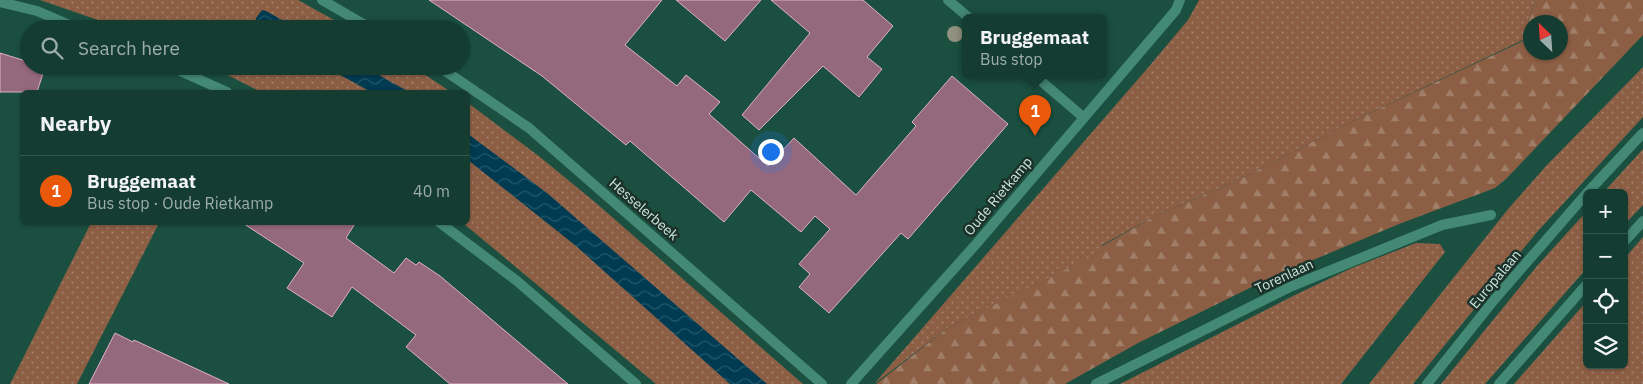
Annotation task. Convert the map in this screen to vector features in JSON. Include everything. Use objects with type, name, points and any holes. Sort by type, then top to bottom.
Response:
[{"type":"street","points":[[322,0],[356,20]]},
{"type":"street","points":[[948,0],[964,14]]},
{"type":"street","name":"Oude Rietkamp","points":[[851,384],[977,243],[1176,10],[1180,0]]},
{"type":"street","points":[[0,2],[37,11],[58,20]]},
{"type":"street","points":[[189,75],[223,90]]},
{"type":"street","name":"Hesselerbeek","points":[[451,75],[528,128],[822,384]]},
{"type":"street","points":[[1039,79],[1083,117]]},
{"type":"street","name":"Europalaan","points":[[1591,189],[1643,133]]},
{"type":"street","name":"Europalaan","points":[[1427,384],[1506,286],[1583,198]]},
{"type":"street","name":"Torenlaan","points":[[1096,384],[1292,286],[1442,225],[1491,215]]},
{"type":"street","points":[[1628,238],[1643,221]]},
{"type":"street","points":[[443,225],[516,282],[636,384]]},
{"type":"street","points":[[1499,384],[1583,289]]},
{"type":"green space","points":[[40,0],[298,0],[334,20],[98,20]]},
{"type":"green space","points":[[1199,0],[1535,0],[1530,15],[1523,15],[1523,40],[1353,121],[1234,182],[1153,217],[1102,245],[1102,252],[949,327],[874,384],[1146,70],[1188,20]]},
{"type":"green space","points":[[1535,0],[1643,0],[1643,35],[1506,179],[1495,188],[1399,224],[1270,278],[1138,343],[1065,384],[876,384],[949,327],[1101,252],[1102,246],[1153,217],[1234,182],[1353,121],[1523,41],[1523,60],[1568,60],[1568,15],[1531,15]]},
{"type":"green space","points":[[1643,67],[1643,117],[1537,232],[1413,384],[1369,384],[1509,208],[1546,166]]},
{"type":"green space","points":[[228,75],[426,75],[448,90],[257,90]]},
{"type":"green space","points":[[470,104],[540,157],[596,203],[803,384],[656,384],[465,225],[470,225]]},
{"type":"green space","points":[[1643,149],[1643,205],[1628,221],[1628,189],[1607,189]]},
{"type":"green space","points":[[1583,215],[1583,273],[1485,384],[1441,384],[1537,266]]},
{"type":"green space","points":[[90,225],[158,225],[77,384],[10,384]]},
{"type":"green space","points":[[1643,237],[1643,384],[1514,384],[1583,306],[1583,369],[1628,369],[1628,254]]},
{"type":"green space","points":[[1416,243],[1440,244],[1445,252],[1341,384],[1120,384],[1297,294],[1352,268]]},
{"type":"water","points":[[262,10],[282,20],[256,20]]},
{"type":"water","points":[[340,75],[379,75],[405,90],[367,90]]},
{"type":"water","points":[[470,135],[547,193],[767,384],[730,384],[576,246],[470,162]]},
{"type":"building","points":[[429,0],[662,0],[625,45],[677,86],[686,75],[720,102],[709,114],[768,166],[794,138],[856,195],[916,126],[912,122],[952,76],[1008,124],[908,239],[901,233],[829,313],[799,287],[810,274],[799,264],[830,229],[815,216],[801,232],[751,190],[724,222],[630,141],[626,145],[542,76],[470,28],[470,20],[459,20]]},
{"type":"building","points":[[676,0],[761,0],[725,41]]},
{"type":"building","points":[[771,0],[863,0],[893,26],[867,57],[882,69],[859,97],[823,66],[759,130],[742,115],[810,33]]},
{"type":"building","points":[[0,53],[20,59],[20,75],[42,75],[38,90],[0,92]]},
{"type":"building","points":[[246,225],[354,225],[346,238],[394,273],[406,258],[416,265],[419,262],[440,276],[568,384],[450,384],[406,347],[416,335],[352,287],[332,317],[287,288],[304,263]]},
{"type":"building","points":[[115,333],[133,342],[134,340],[229,384],[89,384]]},
{"type":"place","name":"Bruggemaat","points":[[1035,136]]}]
